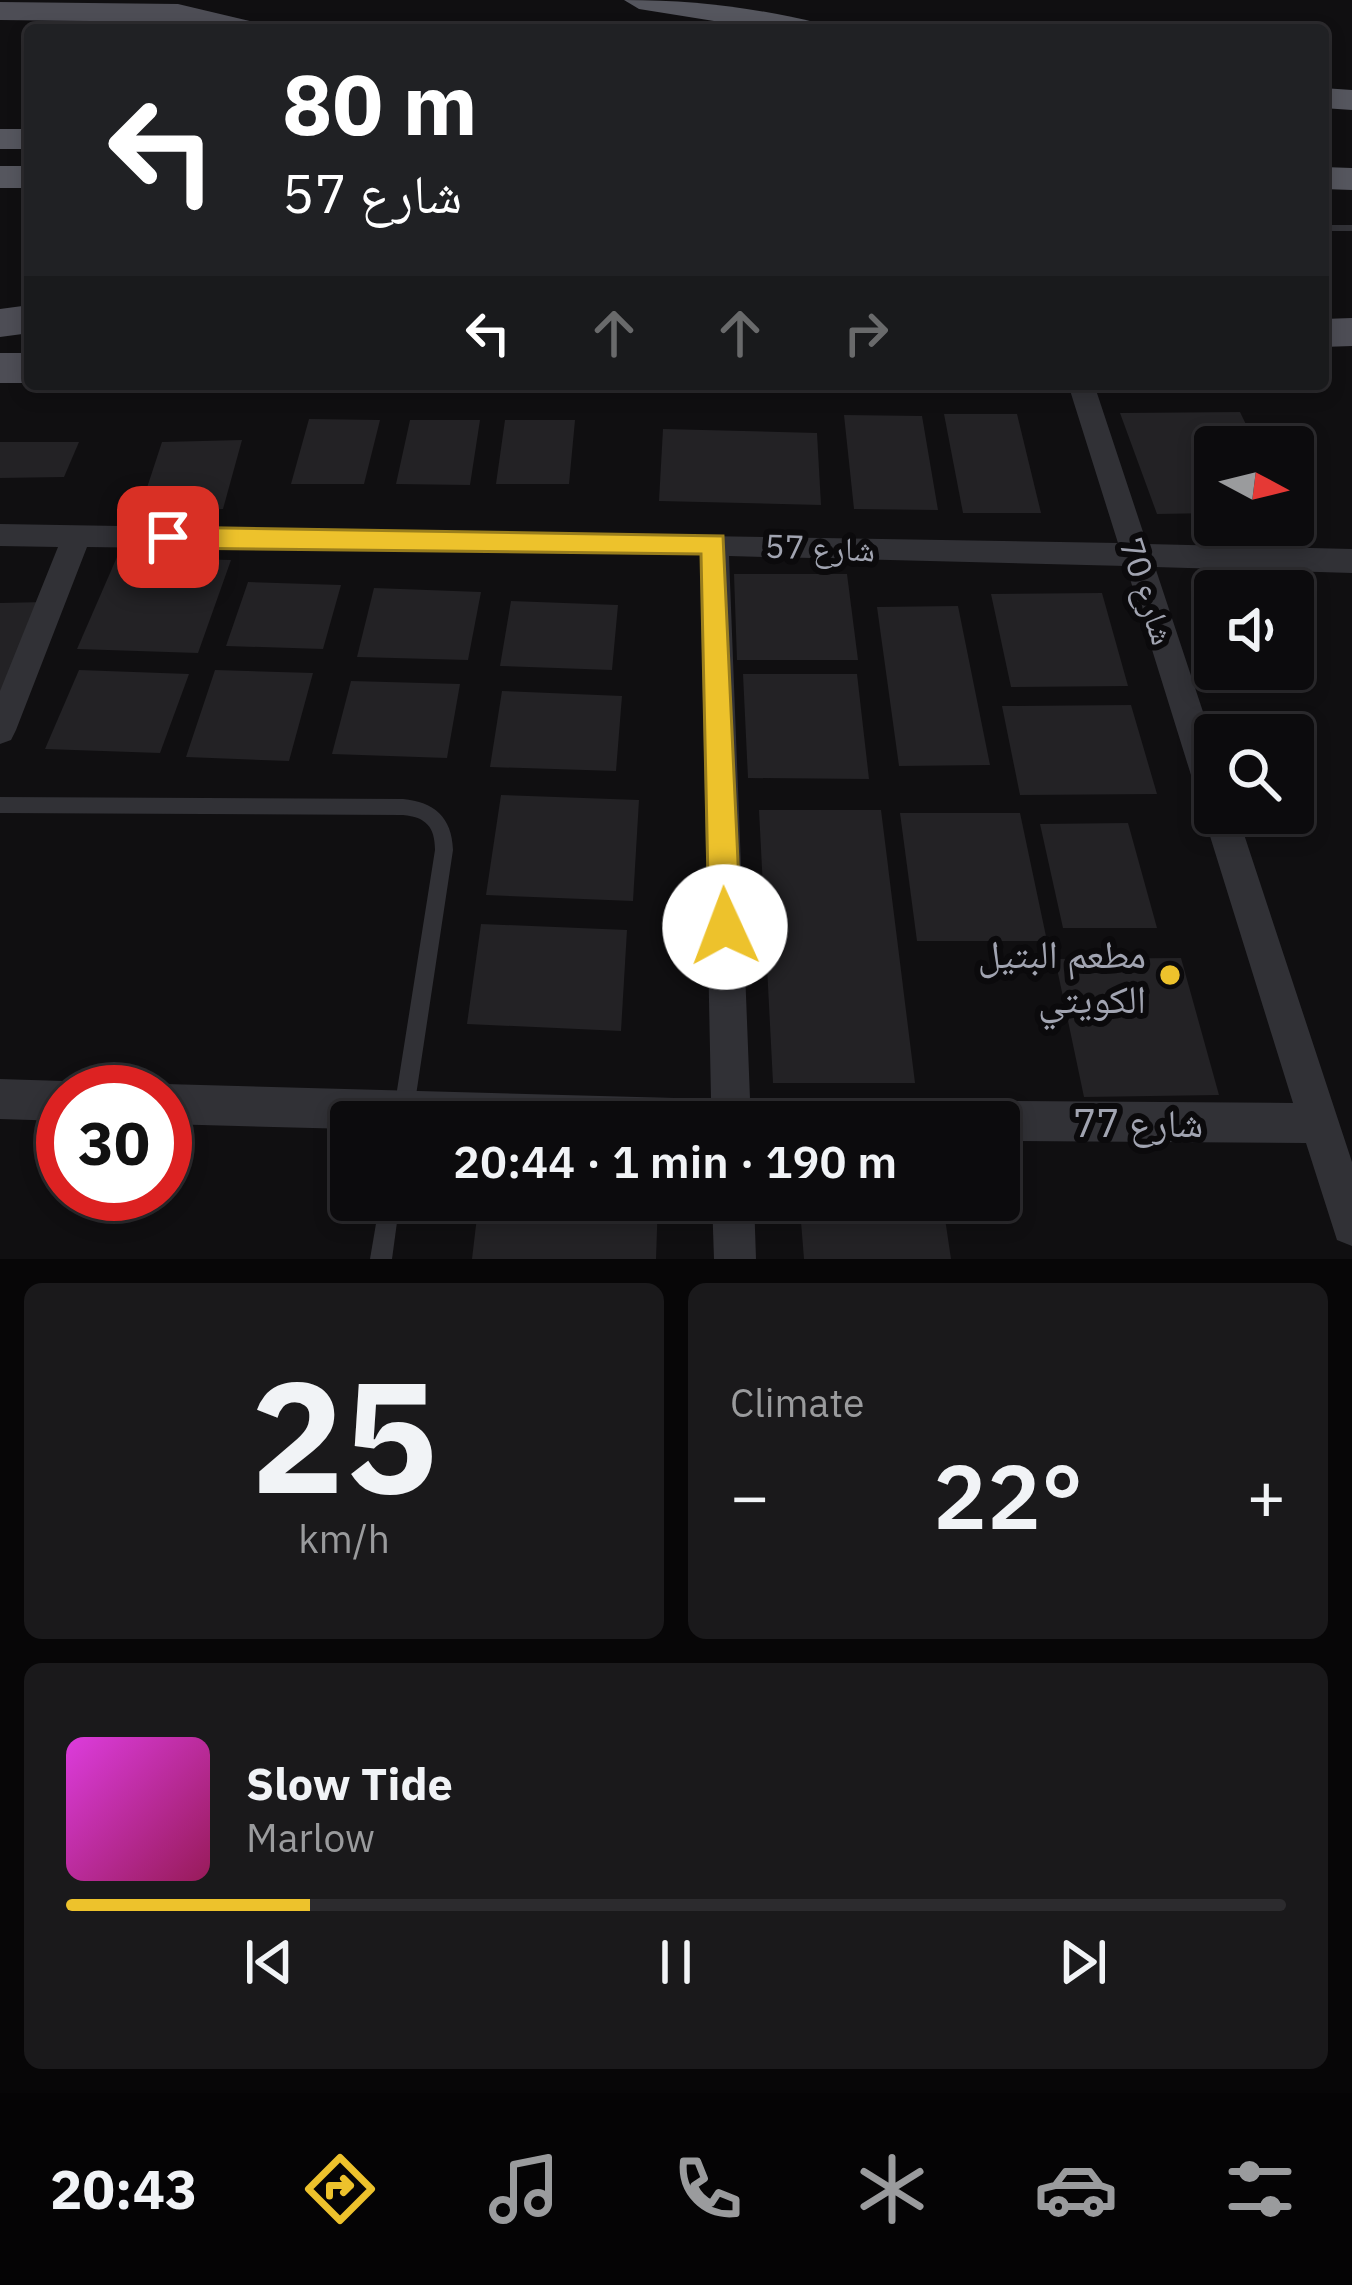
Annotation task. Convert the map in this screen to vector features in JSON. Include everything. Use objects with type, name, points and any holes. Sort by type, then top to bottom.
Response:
[{"type":"highway","points":[[639,0],[783,24]]},
{"type":"main road","points":[[9,12],[178,13],[223,24]]},
{"type":"street","name":"شارع 70","points":[[1083,390],[1194,731]]},
{"type":"street","name":"شارع 57","points":[[0,536],[714,544],[1352,561]]},
{"type":"street","points":[[0,730],[76,536]]},
{"type":"street","points":[[714,544],[730,1101]]},
{"type":"street","points":[[1227,834],[1352,1226]]},
{"type":"street","points":[[0,1099],[36,1100]]},
{"type":"street","name":"شارع 77","points":[[192,1105],[330,1112]]},
{"type":"street","name":"شارع 77","points":[[1020,1121],[1319,1123]]},
{"type":"street","points":[[734,1221],[735,1259]]},
{"type":"lane","points":[[0,805],[403,807],[430,813],[440,823],[444,850],[405,1101]]},
{"type":"lane","points":[[381,1259],[387,1221]]},
{"type":"building","points":[[1240,412],[1247,426],[1194,426],[1194,513],[1157,514],[1120,413]]},
{"type":"building","points":[[944,414],[1017,414],[1041,513],[963,513]]},
{"type":"building","points":[[844,415],[922,416],[938,510],[854,509]]},
{"type":"building","points":[[309,419],[380,420],[364,484],[291,484]]},
{"type":"building","points":[[410,420],[480,420],[470,485],[396,484]]},
{"type":"building","points":[[505,420],[575,420],[569,484],[496,484]]},
{"type":"building","points":[[663,429],[817,433],[821,505],[659,501]]},
{"type":"building","points":[[242,440],[223,509],[139,512],[162,442]]},
{"type":"building","points":[[0,442],[79,442],[64,477],[0,478]]},
{"type":"building","points":[[117,557],[231,560],[198,653],[77,649]]},
{"type":"building","points":[[734,574],[847,574],[858,660],[737,660]]},
{"type":"building","points":[[248,582],[341,585],[323,649],[226,646]]},
{"type":"building","points":[[374,588],[481,592],[468,660],[357,657]]},
{"type":"building","points":[[1102,593],[1128,686],[1011,687],[991,594]]},
{"type":"building","points":[[511,601],[618,605],[612,670],[500,666]]},
{"type":"building","points":[[45,602],[0,717],[0,603]]},
{"type":"building","points":[[958,606],[990,765],[899,766],[877,607]]},
{"type":"building","points":[[79,670],[189,674],[160,753],[45,749]]},
{"type":"building","points":[[215,670],[313,673],[289,761],[186,757]]},
{"type":"building","points":[[743,674],[857,674],[869,779],[748,778]]},
{"type":"building","points":[[351,681],[460,684],[447,758],[332,754]]},
{"type":"building","points":[[502,691],[622,696],[616,771],[490,767]]},
{"type":"building","points":[[1131,705],[1157,794],[1020,795],[1002,706]]},
{"type":"building","points":[[501,795],[639,800],[633,901],[486,895]]},
{"type":"building","points":[[759,810],[881,810],[915,1083],[773,1083]]},
{"type":"building","points":[[900,813],[1020,813],[1047,941],[917,941]]},
{"type":"building","points":[[1128,823],[1157,928],[1063,928],[1040,824]]},
{"type":"building","points":[[481,924],[627,930],[621,1031],[467,1024]]},
{"type":"building","points":[[1181,958],[1219,1095],[1084,1097],[1055,959]]},
{"type":"building","points":[[477,1221],[657,1221],[656,1259],[472,1259]]},
{"type":"building","points":[[801,1221],[945,1221],[951,1259],[804,1259]]},
{"type":"place","name":"مطعم البتيل الكويتي","points":[[1170,975]]},
{"type":"route","points":[[168,537],[714,544],[725,927]]}]
